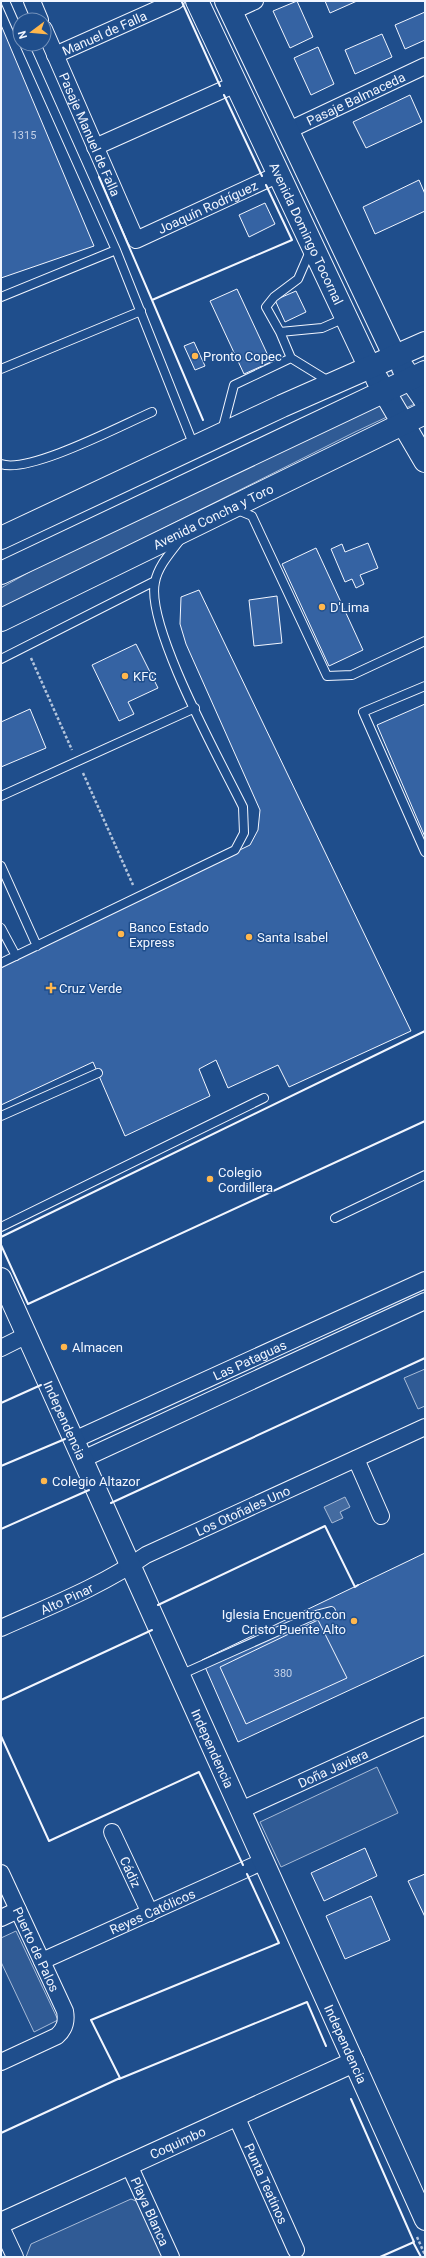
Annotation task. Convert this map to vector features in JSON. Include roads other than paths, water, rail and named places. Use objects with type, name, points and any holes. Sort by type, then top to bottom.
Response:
[{"type":"main road","name":"Avenida Domingo Tocornal","points":[[197,1],[370,368],[425,461]]},
{"type":"main road","name":"Avenida Domingo Tocornal","points":[[228,7],[395,357],[418,376],[425,400]]},
{"type":"main road","points":[[1,538],[194,447],[425,343]]},
{"type":"main road","points":[[1,573],[418,376]]},
{"type":"main road","name":"Avenida Concha y Toro","points":[[1,620],[425,413]]},
{"type":"main road","points":[[28,525],[138,507]]},
{"type":"street","points":[[32,1],[37,12]]},
{"type":"street","name":"Manuel de Falla","points":[[55,55],[176,1]]},
{"type":"street","points":[[228,7],[256,1]]},
{"type":"street","name":"Pasaje Manuel de Falla","points":[[52,48],[136,240]]},
{"type":"street","name":"Pasaje Balmaceda","points":[[287,131],[425,66]]},
{"type":"street","points":[[95,147],[236,84]]},
{"type":"street","name":"Joaquín Rodríguez","points":[[136,240],[279,174]]},
{"type":"street","name":"Independencia","points":[[1,1278],[425,2220]]},
{"type":"street","name":"Las Pataguas","points":[[74,1440],[425,1280]]},
{"type":"street","name":"Las Pataguas","points":[[83,1459],[425,1301]]},
{"type":"street","points":[[1,1348],[27,1335]]},
{"type":"street","name":"Los Otoñales Uno","points":[[131,1565],[146,1555],[425,1427]]},
{"type":"street","points":[[356,1459],[381,1516]]},
{"type":"street","name":"Alto Pinar","points":[[1,1628],[87,1589],[131,1565]]},
{"type":"street","name":"Doña Javiera","points":[[241,1810],[425,1726]]},
{"type":"street","name":"Cádiz","points":[[112,1832],[150,1913]]},
{"type":"street","name":"Reyes Católicos","points":[[42,1961],[264,1861]]},
{"type":"street","name":"Puerto de Palos","points":[[1,1873],[65,2011],[65,2026],[57,2036],[1,2062]]},
{"type":"street","points":[[1,1918],[18,1910]]},
{"type":"street","name":"Coquimbo","points":[[1,2224],[354,2062]]},
{"type":"street","name":"Punta Teatinos","points":[[236,2116],[296,2250]]},
{"type":"street","name":"Playa Blanca","points":[[129,2165],[171,2257]]},
{"type":"street","points":[[1,2227],[15,2257]]},
{"type":"lane","points":[[5,1],[12,17]]},
{"type":"lane","points":[[28,52],[116,250],[194,447]]},
{"type":"lane","points":[[313,245],[298,279],[274,297],[266,307],[280,332],[291,358],[333,384]]},
{"type":"lane","points":[[1,298],[116,250]]},
{"type":"lane","points":[[1,369],[141,311]]},
{"type":"lane","points":[[280,332],[322,328],[347,317]]},
{"type":"lane","points":[[221,435],[234,385],[291,358]]},
{"type":"lane","points":[[1,464],[6,466],[38,462],[152,412]]},
{"type":"lane","points":[[233,508],[252,516],[327,676],[352,675],[425,640]]},
{"type":"lane","points":[[1,963],[235,850],[244,832],[243,807],[195,708],[159,627],[156,613],[155,581],[163,563],[186,530]]},
{"type":"lane","points":[[1,659],[155,581]]},
{"type":"lane","points":[[425,686],[363,712],[425,852]]},
{"type":"lane","points":[[1,796],[195,708]]},
{"type":"lane","points":[[1,866],[37,946]]},
{"type":"lane","points":[[1,928],[16,956]]},
{"type":"lane","points":[[1,1116],[98,1073]]},
{"type":"lane","points":[[1,1227],[264,1098]]},
{"type":"lane","points":[[335,1218],[425,1176]]},
{"type":"lane","points":[[180,1675],[312,1616],[331,1611]]},
{"type":"place","name":"Pronto Copec","points":[[195,356]]},
{"type":"place","name":"D'Lima","points":[[322,607]]},
{"type":"place","name":"KFC","points":[[125,676]]},
{"type":"place","name":"Banco Estado Express","points":[[121,934]]},
{"type":"place","name":"Santa Isabel","points":[[249,937]]},
{"type":"place","name":"Cruz Verde","points":[[51,988]]},
{"type":"place","name":"Colegio Cordillera","points":[[210,1179]]},
{"type":"place","name":"Almacen","points":[[64,1347]]},
{"type":"place","name":"Colegio Altazor","points":[[44,1481]]},
{"type":"place","name":"Iglesia Encuentro con Cristo Puente Alto","points":[[354,1621]]}]
